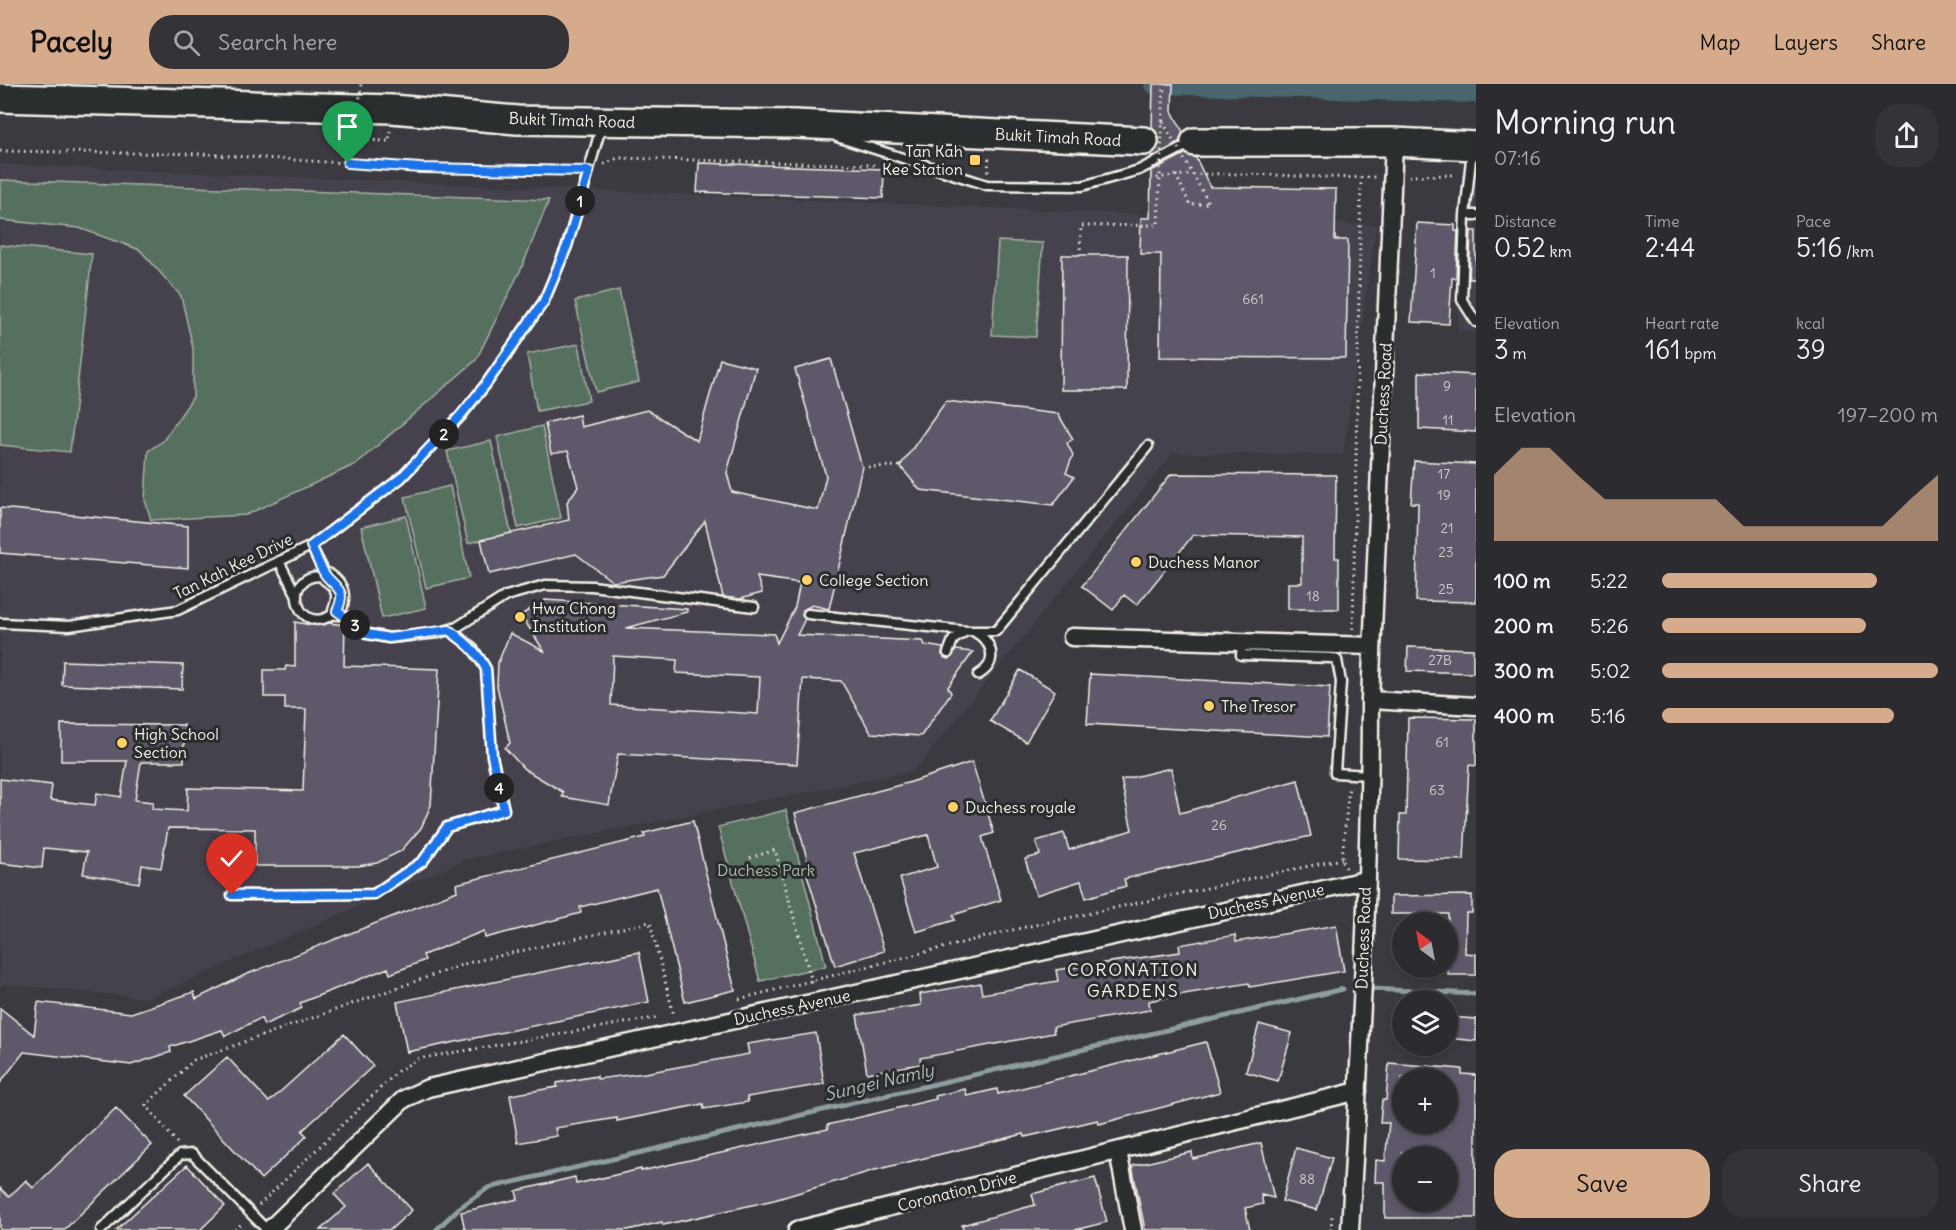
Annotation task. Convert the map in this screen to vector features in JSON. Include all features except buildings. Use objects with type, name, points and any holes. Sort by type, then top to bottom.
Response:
[{"type":"highway","name":"Bukit Timah Road","points":[[0,98],[412,110],[517,120],[795,124],[1144,141]]},
{"type":"highway","points":[[1195,142],[1394,142],[1474,146]]},
{"type":"street","name":"Duchess Road","points":[[1350,1230],[1358,1091],[1370,776],[1372,646],[1394,142]]},
{"type":"street","points":[[327,577],[336,583],[340,592],[341,602],[337,611]]},
{"type":"street","points":[[1072,637],[1372,646]]},
{"type":"street","points":[[1370,700],[1476,706]]},
{"type":"street","name":"Duchess Avenue","points":[[268,1230],[404,1099],[428,1088],[1365,880]]},
{"type":"street","name":"Coronation Drive","points":[[797,1230],[1358,1091]]},
{"type":"street","points":[[1118,1151],[1133,1230]]},
{"type":"lane","name":"Tan Kah Kee Drive","points":[[0,623],[69,626],[178,610],[311,546],[401,478],[460,416],[508,355],[544,301],[557,272],[602,122]]},
{"type":"lane","points":[[795,124],[987,184],[1082,186],[1139,170],[1195,142]]},
{"type":"lane","points":[[1474,146],[1465,215],[1462,300],[1476,322]]},
{"type":"lane","points":[[1465,215],[1476,215]]},
{"type":"lane","points":[[808,614],[970,631],[996,631],[1148,446]]},
{"type":"lane","points":[[296,594],[300,585],[308,578],[327,577],[311,546]]},
{"type":"lane","points":[[279,561],[296,594],[297,604],[302,613],[310,619],[320,620],[337,611],[368,634],[389,638],[449,630],[506,596],[545,585],[583,585],[754,608]]},
{"type":"lane","points":[[232,895],[374,894],[423,861],[447,827],[504,810],[492,756],[486,669],[472,647],[449,630]]},
{"type":"lane","points":[[948,653],[953,640],[970,631]]},
{"type":"lane","points":[[970,631],[986,639],[992,652],[989,666],[978,675]]},
{"type":"lane","points":[[1242,643],[1241,655],[1337,660],[1341,682],[1335,773],[1370,776]]},
{"type":"lane","points":[[101,1230],[180,1155],[186,1154],[197,1156],[268,1230]]},
{"type":"path","points":[[356,140],[361,84]]},
{"type":"path","points":[[1080,255],[1081,226],[1158,225],[1164,84]]},
{"type":"path","points":[[1162,120],[1209,203],[1190,206],[1176,175]]},
{"type":"path","points":[[0,151],[201,154],[421,168],[589,171],[618,158],[881,165]]},
{"type":"path","points":[[1182,174],[1324,179],[1469,174]]},
{"type":"path","points":[[862,467],[900,466]]},
{"type":"path","points":[[750,858],[776,850],[812,982]]},
{"type":"path","points":[[728,1002],[1021,928],[1342,859]]},
{"type":"path","points":[[186,1154],[146,1105],[194,1060],[467,963],[650,922],[679,1032]]},
{"type":"path","points":[[674,1015],[685,1012]]},
{"type":"shaded area","name":"Hwa Chong Institution","points":[[0,164],[1376,225],[1343,455],[1173,453],[914,771],[467,859],[148,998],[3,984],[0,988]]},
{"type":"shaded area","points":[[1461,182],[1476,183],[1476,332],[1459,331],[1458,335]]},
{"type":"green space","points":[[0,180],[549,200],[522,267],[476,360],[356,464],[246,515],[151,520],[145,500],[148,451],[163,441],[193,397],[193,348],[181,296],[140,250],[79,228],[0,220]]},
{"type":"green space","points":[[998,241],[1043,243],[1036,337],[992,335]]},
{"type":"green space","points":[[0,245],[92,254],[70,452],[0,445]]},
{"type":"green space","points":[[619,290],[639,382],[596,392],[575,301]]},
{"type":"green space","points":[[579,344],[589,401],[537,411],[527,354]]},
{"type":"green space","points":[[542,426],[561,518],[518,528],[497,437]]},
{"type":"green space","points":[[491,441],[511,533],[468,543],[447,451]]},
{"type":"green space","points":[[450,486],[469,578],[426,588],[405,497]]},
{"type":"green space","points":[[406,516],[426,608],[382,618],[361,527]]},
{"type":"green space","name":"Duchess Park","points":[[786,810],[826,966],[760,981],[718,827]]},
{"type":"waterway","points":[[1154,84],[1476,93]]},
{"type":"waterway","name":"Sungei Namly","points":[[436,1230],[459,1208],[488,1188],[1343,989]]},
{"type":"waterway","name":"Sungei Namly","points":[[1373,989],[1476,994]]},
{"type":"tunnel","points":[[1144,141],[1195,142]]},
{"type":"place","name":"Tan Kah Kee Station","points":[[975,160]]},
{"type":"place","name":"Duchess Manor","points":[[1136,562]]},
{"type":"place","name":"College Section","points":[[807,580]]},
{"type":"place","name":"Hwa Chong Institution","points":[[520,617]]},
{"type":"place","name":"The Tresor","points":[[1209,706]]},
{"type":"place","name":"High School Section","points":[[122,743]]},
{"type":"place","name":"Duchess royale","points":[[953,807]]},
{"type":"district","name":"CORONATION GARDENS","points":[[1133,979]]},
{"type":"route","points":[[232,895],[374,894],[423,861],[447,827],[504,810],[492,756],[486,669],[481,658],[472,647],[449,630],[389,638],[368,634],[351,623],[337,611],[341,602],[340,592],[336,583],[327,577],[311,546],[401,478],[460,416],[529,326],[544,301],[557,272],[589,171],[421,168],[348,163]]}]
